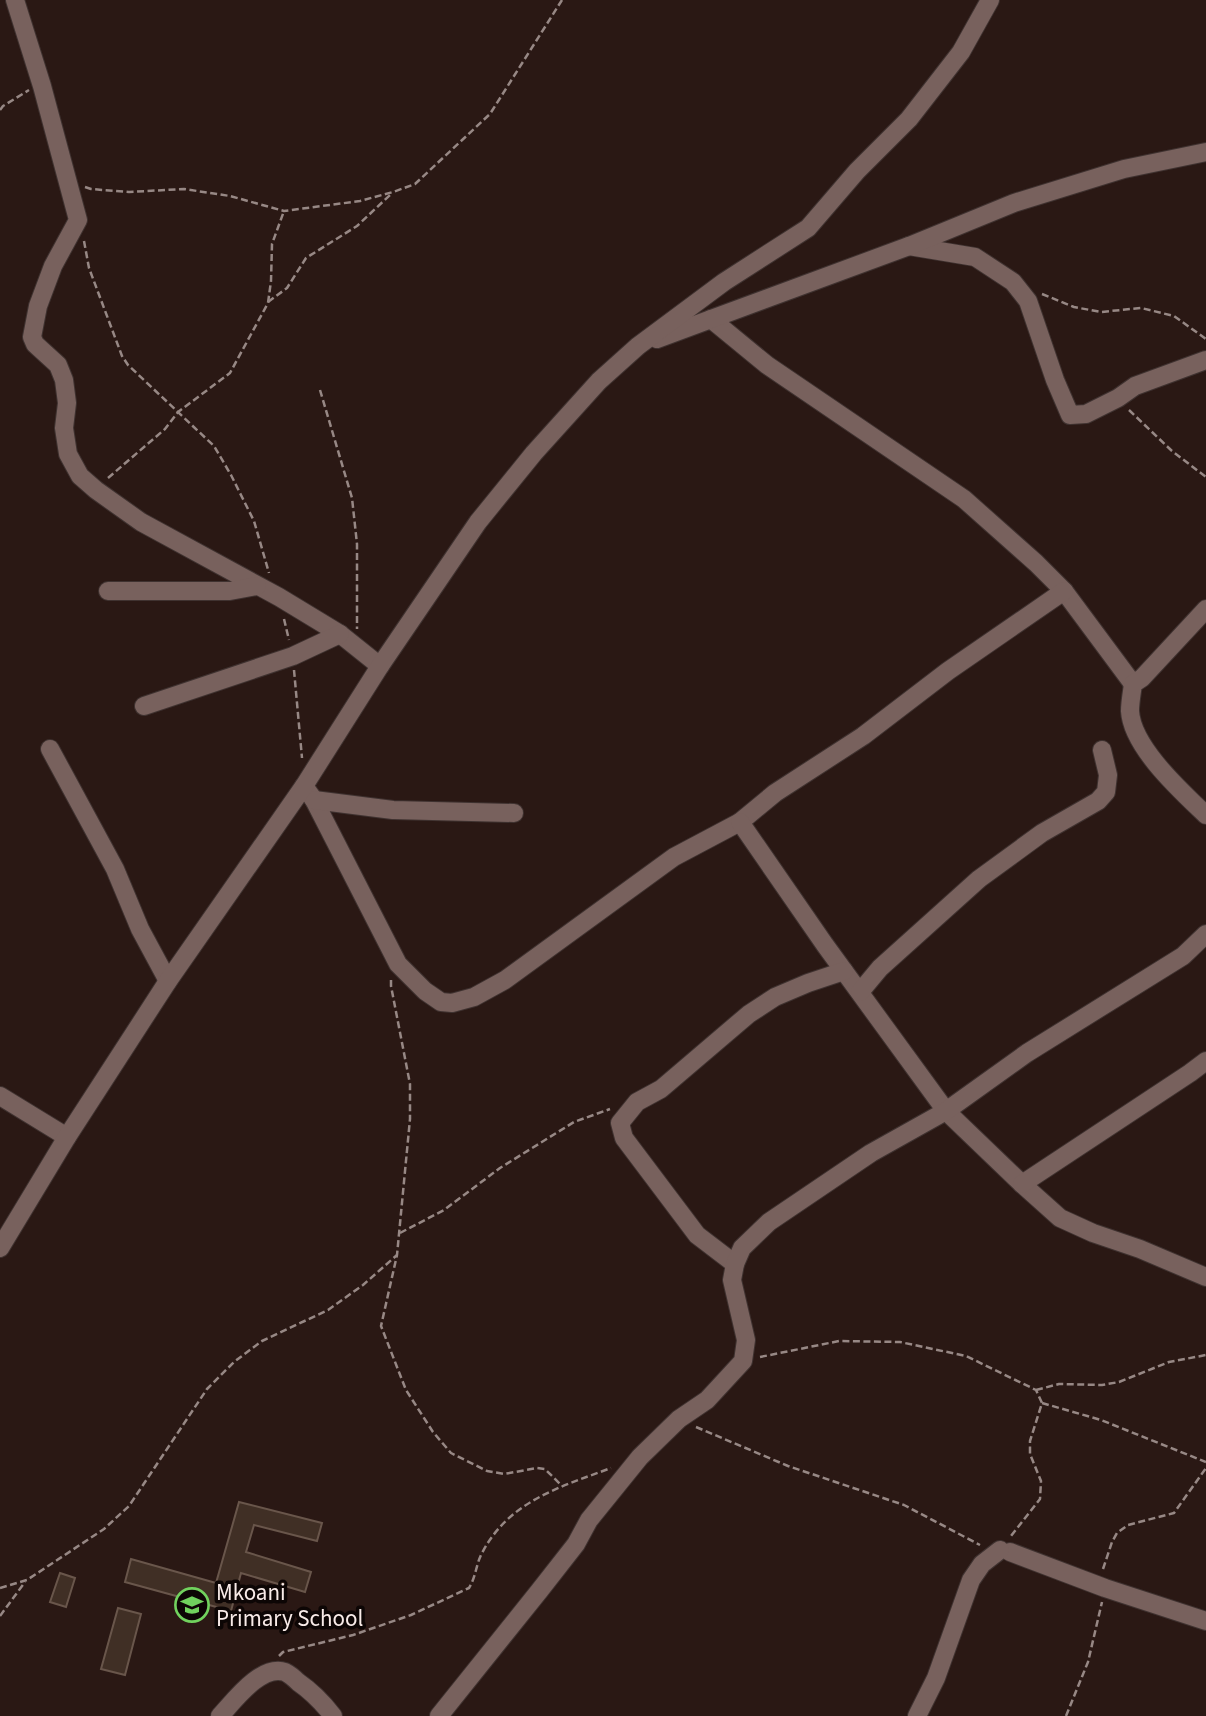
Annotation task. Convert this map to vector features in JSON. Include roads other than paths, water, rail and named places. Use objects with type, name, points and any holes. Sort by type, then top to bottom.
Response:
[{"type":"street","points":[[15,0],[42,86],[78,220],[53,266],[38,306],[32,337],[35,345],[58,365],[64,380],[64,428],[68,454],[80,476],[141,522],[279,597],[340,634],[380,666]]},
{"type":"street","points":[[0,1248],[67,1137],[168,981],[309,793],[380,666],[478,522],[598,381],[638,346],[723,282],[808,228],[857,171],[909,119],[961,52],[990,0]]},
{"type":"street","points":[[638,346],[909,246],[1014,203],[1124,169],[1206,152]]},
{"type":"street","points":[[909,246],[975,257],[1013,282],[1028,301],[1070,415],[1086,414],[1135,386],[1206,360]]},
{"type":"street","points":[[711,319],[767,365],[964,499],[1064,591],[1133,684],[1130,712],[1138,736],[1150,757],[1175,786],[1206,815]]},
{"type":"street","points":[[108,591],[230,591],[257,586]]},
{"type":"street","points":[[309,793],[398,964],[425,991],[441,1002],[452,1003],[474,997],[505,980],[674,857],[740,822],[775,793],[863,736],[948,671],[1064,591]]},
{"type":"street","points":[[1133,684],[1142,678],[1206,609]]},
{"type":"street","points":[[144,706],[293,656],[340,634]]},
{"type":"street","points":[[50,749],[115,869],[140,929],[168,981]]},
{"type":"street","points":[[860,992],[880,968],[979,879],[1042,833],[1098,801],[1106,792],[1108,775],[1102,750]]},
{"type":"street","points":[[309,793],[393,810],[514,813]]},
{"type":"street","points":[[740,822],[946,1111],[1060,1218],[1206,1277]]},
{"type":"street","points":[[439,1716],[576,1544],[590,1520],[640,1457],[679,1419],[707,1400],[743,1361],[746,1340],[732,1280],[734,1264],[742,1248],[769,1222],[871,1153],[946,1111],[1027,1053],[1183,956],[1206,934]]},
{"type":"street","points":[[734,1264],[696,1235],[624,1138],[620,1123],[637,1102],[661,1089],[749,1014],[775,997],[844,971]]},
{"type":"street","points":[[1022,1184],[1206,1061]]},
{"type":"street","points":[[0,1096],[67,1137]]},
{"type":"street","points":[[917,1716],[936,1678],[971,1580],[982,1564],[1005,1551],[1101,1587],[1206,1621]]},
{"type":"street","points":[[220,1716],[257,1679],[267,1673],[284,1672],[308,1688],[333,1716]]},
{"type":"place","name":"Mkoani Primary School","points":[[192,1605]]}]
